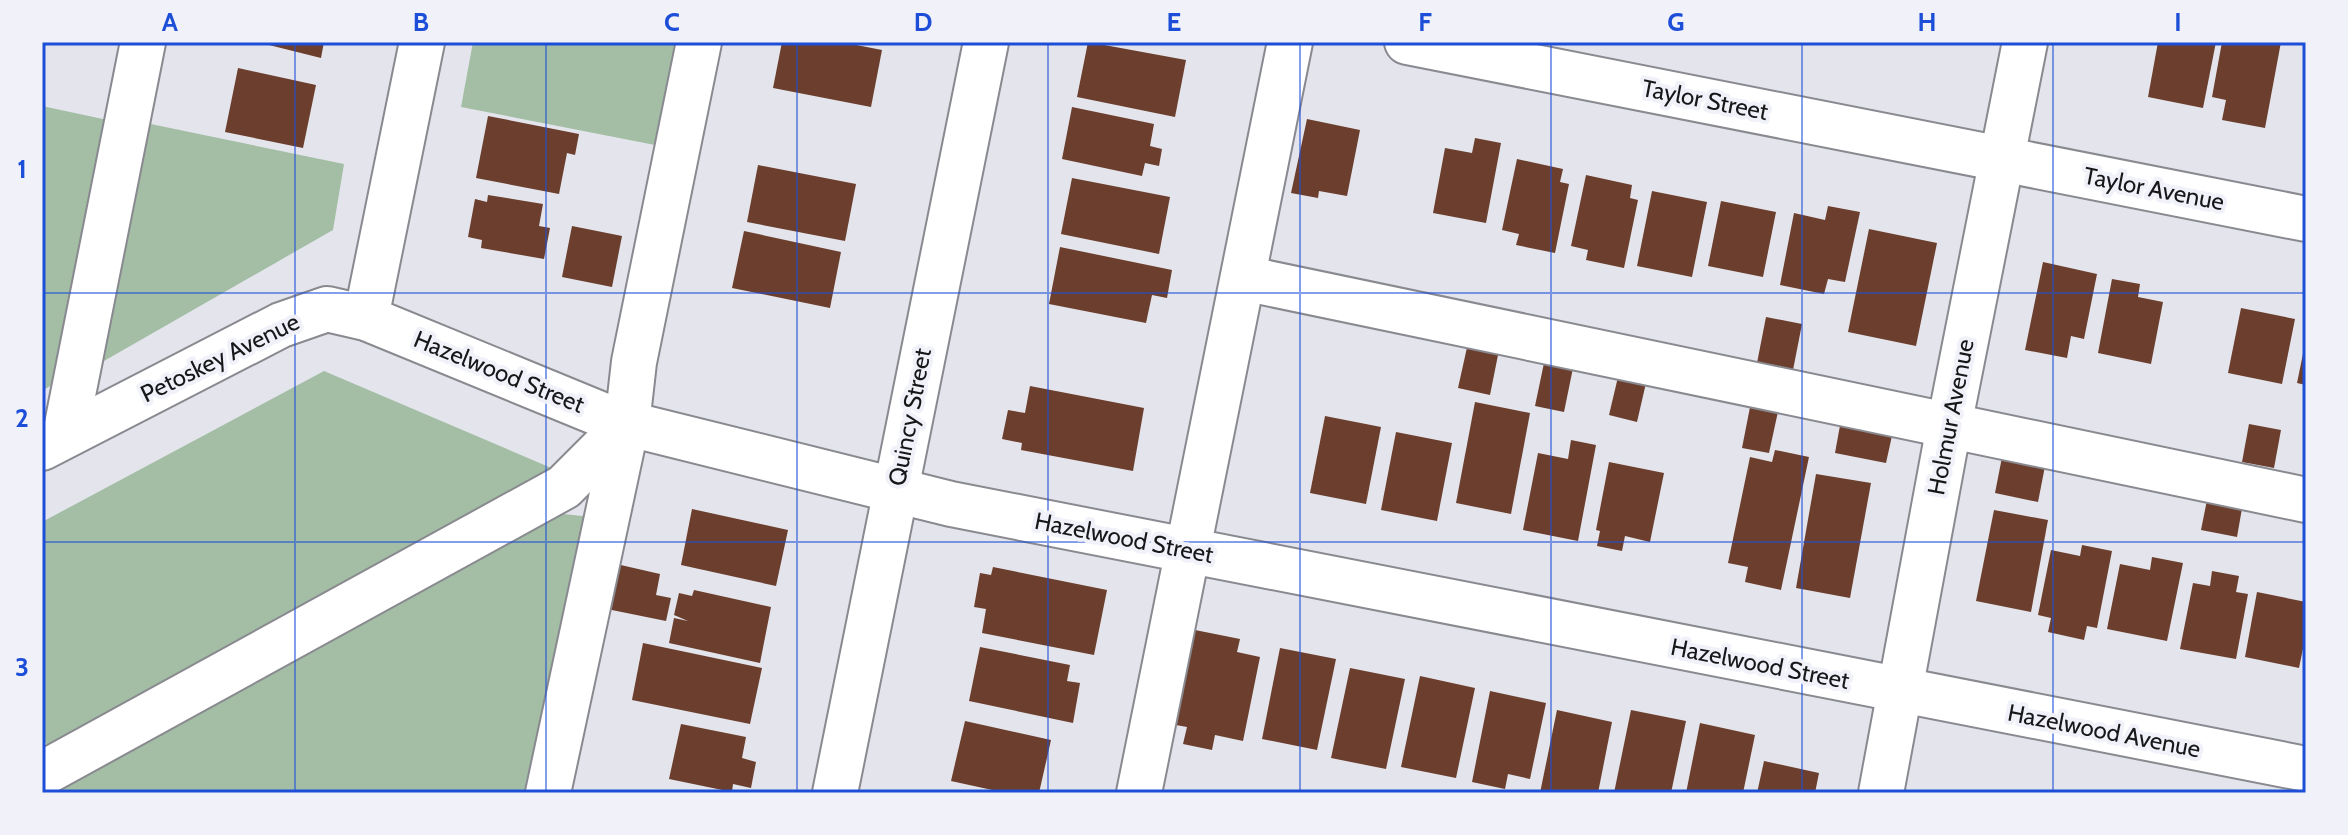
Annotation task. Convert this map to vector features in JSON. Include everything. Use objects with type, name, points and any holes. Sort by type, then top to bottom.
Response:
[{"type":"street","points":[[53,442],[143,42]]},
{"type":"street","points":[[366,318],[422,42]]},
{"type":"street","points":[[548,793],[627,424],[634,362],[699,42]]},
{"type":"street","name":"Quincy Street","points":[[835,793],[986,42]]},
{"type":"street","points":[[1139,793],[1290,42]]},
{"type":"street","name":"Taylor Street","points":[[1407,42],[2002,159]]},
{"type":"street","name":"Holmur Avenue","points":[[1881,793],[2025,42]]},
{"type":"street","name":"Taylor Avenue","points":[[2002,159],[2306,219]]},
{"type":"street","points":[[1243,278],[2306,500]]},
{"type":"street","name":"Petoskey Avenue","points":[[53,442],[281,325],[327,309],[366,318]]},
{"type":"street","name":"Hazelwood Street","points":[[366,318],[627,424],[951,504],[1901,692]]},
{"type":"street","points":[[42,774],[564,487],[627,424]]},
{"type":"street","name":"Hazelwood Avenue","points":[[1901,692],[2306,769]]},
{"type":"green space","points":[[473,42],[680,42],[660,146],[461,107]]},
{"type":"green space","points":[[42,106],[117,122],[60,380],[42,391]]},
{"type":"green space","points":[[141,122],[344,164],[333,230],[90,369]]},
{"type":"green space","points":[[324,371],[556,470],[52,755],[42,736],[42,522]]},
{"type":"green space","points":[[555,513],[600,518],[535,793],[51,793]]},
{"type":"building","points":[[257,42],[324,42],[321,58]]},
{"type":"building","points":[[782,42],[841,42],[882,50],[871,107],[773,88]]},
{"type":"building","points":[[1088,42],[1186,60],[1175,117],[1077,97]]},
{"type":"building","points":[[2158,42],[2216,42],[2203,108],[2148,97]]},
{"type":"building","points":[[2222,42],[2281,42],[2265,128],[2222,120],[2226,100],[2212,97]]},
{"type":"building","points":[[238,68],[316,85],[303,148],[225,132]]},
{"type":"building","points":[[1072,107],[1154,124],[1150,146],[1162,149],[1159,166],[1145,163],[1142,176],[1062,159]]},
{"type":"building","points":[[488,116],[579,134],[575,155],[567,153],[559,194],[476,178]]},
{"type":"building","points":[[1307,119],[1360,130],[1347,196],[1319,191],[1318,198],[1291,193]]},
{"type":"building","points":[[1475,138],[1501,143],[1486,223],[1433,213],[1445,148],[1472,153]]},
{"type":"building","points":[[1517,159],[1563,169],[1560,182],[1569,184],[1555,253],[1516,245],[1519,234],[1502,230]]},
{"type":"building","points":[[758,165],[856,184],[845,241],[747,222]]},
{"type":"building","points":[[1586,175],[1632,185],[1630,198],[1638,200],[1624,268],[1586,260],[1588,250],[1571,246]]},
{"type":"building","points":[[1072,178],[1170,197],[1159,254],[1061,234]]},
{"type":"building","points":[[1652,191],[1707,202],[1692,277],[1637,266]]},
{"type":"building","points":[[488,195],[543,204],[539,226],[550,228],[544,259],[481,248],[482,240],[468,237],[475,199],[487,202]]},
{"type":"building","points":[[1721,201],[1776,212],[1763,277],[1708,266]]},
{"type":"building","points":[[1828,206],[1860,212],[1845,282],[1828,279],[1824,294],[1780,285],[1794,213],[1825,220]]},
{"type":"building","points":[[572,226],[622,236],[612,287],[562,277]]},
{"type":"building","points":[[1869,229],[1937,243],[1916,346],[1848,332]]},
{"type":"building","points":[[744,231],[841,252],[830,308],[732,288]]},
{"type":"building","points":[[1060,247],[1172,270],[1167,298],[1152,295],[1146,323],[1049,304]]},
{"type":"building","points":[[2043,262],[2097,274],[2084,339],[2071,336],[2067,358],[2025,350]]},
{"type":"building","points":[[2112,279],[2140,284],[2138,297],[2163,302],[2151,364],[2098,353]]},
{"type":"building","points":[[2241,308],[2295,319],[2282,384],[2228,373]]},
{"type":"building","points":[[1766,317],[1802,324],[1793,370],[1757,363]]},
{"type":"building","points":[[1468,343],[1499,350],[1490,395],[1458,388]]},
{"type":"building","points":[[2306,344],[2306,385],[2297,383]]},
{"type":"building","points":[[1544,363],[1573,368],[1564,412],[1535,406]]},
{"type":"building","points":[[1618,377],[1646,383],[1637,422],[1609,415]]},
{"type":"building","points":[[1030,386],[1144,408],[1133,471],[1021,450],[1022,443],[1002,439],[1008,410],[1025,413]]},
{"type":"building","points":[[1475,402],[1530,413],[1511,514],[1456,503]]},
{"type":"building","points":[[1751,402],[1779,407],[1769,453],[1742,448]]},
{"type":"building","points":[[1325,416],[1381,427],[1366,504],[1310,493]]},
{"type":"building","points":[[1841,420],[1893,431],[1886,463],[1835,453]]},
{"type":"building","points":[[2249,424],[2281,430],[2274,468],[2242,462]]},
{"type":"building","points":[[1396,432],[1452,443],[1437,521],[1381,510]]},
{"type":"building","points":[[1571,440],[1596,445],[1578,541],[1523,530],[1538,453],[1568,459]]},
{"type":"building","points":[[2004,447],[2047,456],[2038,502],[1995,493]]},
{"type":"building","points":[[1775,450],[1809,457],[1781,590],[1745,582],[1748,567],[1728,563],[1750,457],[1772,462]]},
{"type":"building","points":[[1609,462],[1664,473],[1650,542],[1625,536],[1622,551],[1597,546],[1600,531],[1596,530]]},
{"type":"building","points":[[1816,474],[1871,483],[1850,598],[1796,588]]},
{"type":"building","points":[[2209,490],[2244,497],[2237,537],[2201,530]]},
{"type":"building","points":[[692,509],[788,530],[776,586],[681,565]]},
{"type":"building","points":[[1994,510],[2048,520],[2031,612],[1976,601]]},
{"type":"building","points":[[2082,545],[2112,551],[2097,628],[2087,626],[2084,640],[2048,632],[2051,618],[2038,615],[2051,550],[2080,556]]},
{"type":"building","points":[[2152,557],[2183,563],[2167,641],[2107,629],[2120,564],[2150,570]]},
{"type":"building","points":[[612,563],[660,574],[656,595],[671,598],[666,621],[602,608]]},
{"type":"building","points":[[993,567],[1107,590],[1094,655],[982,633],[986,609],[974,607],[980,573],[991,575]]},
{"type":"building","points":[[2212,571],[2239,576],[2236,592],[2248,594],[2236,659],[2180,649],[2193,583],[2210,586]]},
{"type":"building","points":[[694,590],[771,607],[760,663],[669,643],[674,618],[688,621],[674,615],[679,593],[692,596]]},
{"type":"building","points":[[2257,592],[2306,602],[2306,634],[2299,668],[2245,657]]},
{"type":"building","points":[[1195,630],[1240,639],[1237,652],[1260,657],[1243,741],[1215,735],[1212,750],[1183,744],[1187,727],[1176,725]]},
{"type":"building","points":[[643,643],[762,668],[750,724],[632,700]]},
{"type":"building","points":[[980,647],[1070,665],[1067,681],[1080,683],[1073,723],[969,701]]},
{"type":"building","points":[[1280,648],[1336,659],[1317,750],[1262,739]]},
{"type":"building","points":[[1350,668],[1405,679],[1386,769],[1331,758]]},
{"type":"building","points":[[1420,676],[1475,688],[1456,778],[1401,767]]},
{"type":"building","points":[[1490,691],[1546,703],[1530,779],[1508,774],[1505,789],[1472,782]]},
{"type":"building","points":[[1557,710],[1612,722],[1598,793],[1540,793]]},
{"type":"building","points":[[1631,710],[1686,721],[1671,793],[1614,793]]},
{"type":"building","points":[[965,721],[1051,740],[1039,793],[1006,793],[951,781]]},
{"type":"building","points":[[1700,723],[1755,735],[1743,793],[1686,793]]},
{"type":"building","points":[[681,724],[746,737],[742,758],[756,762],[751,788],[733,784],[732,792],[669,779]]},
{"type":"building","points":[[1764,761],[1819,773],[1815,793],[1757,793]]}]
